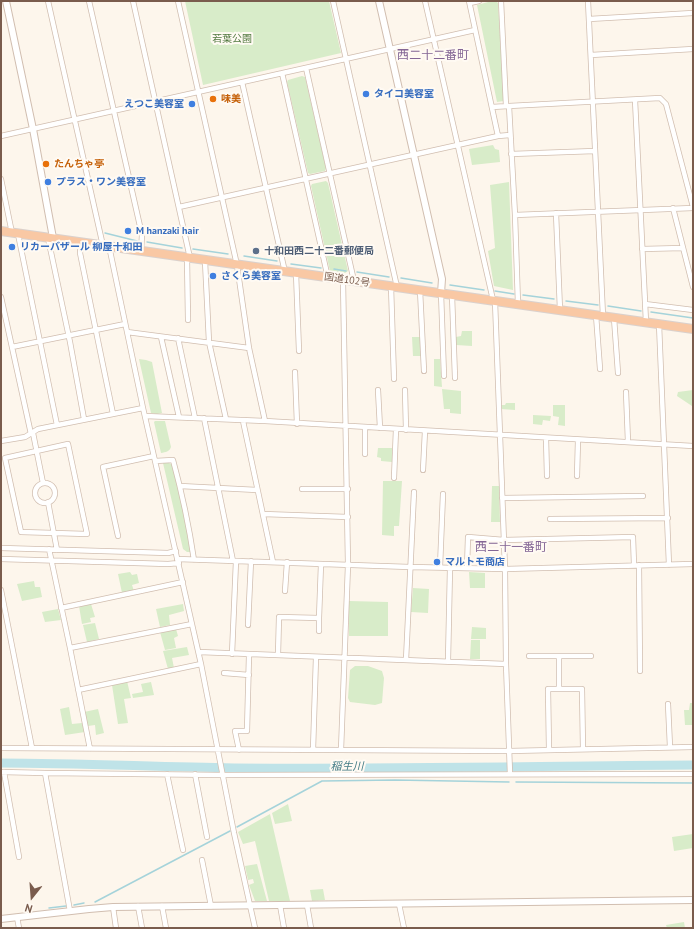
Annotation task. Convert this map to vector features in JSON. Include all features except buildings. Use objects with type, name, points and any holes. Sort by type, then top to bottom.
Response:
[{"type":"highway","name":"国道102号","points":[[1,231],[693,329]]},
{"type":"street","points":[[6,1],[33,129],[50,238],[84,420]]},
{"type":"street","points":[[48,1],[74,120],[127,332],[199,652],[222,772],[255,928]]},
{"type":"street","points":[[89,1],[142,235],[141,251]]},
{"type":"street","points":[[133,1],[179,208],[188,258],[188,320]]},
{"type":"street","points":[[178,1],[237,265],[249,348],[265,422]]},
{"type":"street","points":[[333,1],[370,165],[394,287],[394,379]]},
{"type":"street","points":[[379,1],[442,279],[441,293],[444,376]]},
{"type":"street","points":[[425,1],[494,301],[505,569],[506,664],[510,772]]},
{"type":"street","points":[[480,1],[469,2],[498,136]]},
{"type":"street","points":[[501,1],[515,215],[518,304]]},
{"type":"street","points":[[588,1],[598,211],[600,369]]},
{"type":"street","points":[[589,19],[693,13]]},
{"type":"street","points":[[1,136],[475,30]]},
{"type":"street","points":[[591,55],[693,49]]},
{"type":"street","points":[[306,68],[354,281]]},
{"type":"street","points":[[282,73],[328,278]]},
{"type":"street","points":[[242,82],[285,272]]},
{"type":"street","points":[[492,107],[660,98],[666,104],[693,207],[515,215]]},
{"type":"street","points":[[635,100],[646,322]]},
{"type":"street","points":[[179,208],[414,154],[498,136],[510,135]]},
{"type":"street","points":[[511,154],[595,150]]},
{"type":"street","points":[[1,179],[2,191],[15,233],[40,342],[57,425]]},
{"type":"street","points":[[673,208],[693,288]]},
{"type":"street","points":[[556,213],[560,310]]},
{"type":"street","points":[[81,242],[80,253],[113,414]]},
{"type":"street","points":[[642,249],[683,248]]},
{"type":"street","points":[[205,260],[210,342],[226,420]]},
{"type":"street","points":[[296,273],[299,351]]},
{"type":"street","points":[[341,750],[348,565],[348,489],[343,280]]},
{"type":"street","points":[[420,290],[424,371]]},
{"type":"street","points":[[452,295],[455,378]]},
{"type":"street","points":[[1,297],[43,483]]},
{"type":"street","points":[[645,304],[693,310]]},
{"type":"street","points":[[614,318],[618,373]]},
{"type":"street","points":[[12,347],[124,324]]},
{"type":"street","points":[[659,324],[669,565]]},
{"type":"street","points":[[127,332],[249,348]]},
{"type":"street","points":[[161,337],[179,417]]},
{"type":"street","points":[[178,338],[195,418]]},
{"type":"street","points":[[295,372],[297,424]]},
{"type":"street","points":[[378,390],[380,428]]},
{"type":"street","points":[[405,390],[406,430]]},
{"type":"street","points":[[626,392],[628,442]]},
{"type":"street","points":[[1,441],[25,437],[38,429],[143,408]]},
{"type":"street","points":[[145,416],[204,418],[693,446]]},
{"type":"street","points":[[204,418],[234,561],[232,654]]},
{"type":"street","points":[[243,421],[273,562]]},
{"type":"street","points":[[364,454],[365,427]]},
{"type":"street","points":[[394,478],[396,429]]},
{"type":"street","points":[[423,470],[425,431]]},
{"type":"street","points":[[546,438],[547,476]]},
{"type":"street","points":[[578,440],[578,476]]},
{"type":"street","points":[[68,444],[86,534],[54,534],[21,532],[6,458],[68,444]]},
{"type":"street","points":[[118,536],[103,467],[155,458],[173,460],[190,530],[194,560]]},
{"type":"street","points":[[43,483],[52,485],[55,490],[55,496],[48,502],[38,499],[36,493],[37,487],[43,483]]},
{"type":"street","points":[[180,486],[257,490]]},
{"type":"street","points":[[302,489],[348,489]]},
{"type":"street","points":[[406,660],[414,492]]},
{"type":"street","points":[[440,567],[443,494]]},
{"type":"street","points":[[502,498],[643,496]]},
{"type":"street","points":[[48,502],[57,550]]},
{"type":"street","points":[[263,514],[348,516]]},
{"type":"street","points":[[550,519],[668,518]]},
{"type":"street","points":[[467,568],[468,537],[504,540],[633,537],[636,565],[640,671]]},
{"type":"street","points":[[1,548],[168,553],[176,551]]},
{"type":"street","points":[[49,549],[90,749]]},
{"type":"street","points":[[1,559],[168,564],[178,561],[194,560],[252,561],[505,569],[693,564]]},
{"type":"street","points":[[248,625],[252,561]]},
{"type":"street","points":[[285,591],[287,562]]},
{"type":"street","points":[[319,631],[321,564]]},
{"type":"street","points":[[448,661],[450,568]]},
{"type":"street","points":[[61,608],[183,582]]},
{"type":"street","points":[[1,590],[32,748]]},
{"type":"street","points":[[278,655],[279,617],[319,618]]},
{"type":"street","points":[[1,625],[8,624]]},
{"type":"street","points":[[70,648],[192,624]]},
{"type":"street","points":[[199,652],[506,664]]},
{"type":"street","points":[[239,750],[235,731],[246,731],[249,655]]},
{"type":"street","points":[[529,656],[591,656]]},
{"type":"street","points":[[313,750],[316,657]]},
{"type":"street","points":[[558,657],[559,690]]},
{"type":"street","points":[[78,690],[201,664]]},
{"type":"street","points":[[224,673],[248,675]]},
{"type":"street","points":[[549,750],[548,689],[582,689],[583,749]]},
{"type":"street","points":[[668,704],[670,748]]},
{"type":"street","points":[[1,748],[509,751],[693,747]]},
{"type":"street","points":[[19,857],[2,772],[168,774],[222,772],[510,772],[693,774]]},
{"type":"street","points":[[44,773],[70,911]]},
{"type":"street","points":[[168,774],[183,850]]},
{"type":"street","points":[[195,774],[207,837]]},
{"type":"street","points":[[202,860],[211,906]]},
{"type":"street","points":[[1,919],[70,911],[138,906],[251,906],[693,900]]},
{"type":"street","points":[[398,904],[404,928]]},
{"type":"street","points":[[280,905],[284,928]]},
{"type":"street","points":[[307,905],[311,928]]},
{"type":"street","points":[[138,906],[142,928]]},
{"type":"street","points":[[162,906],[166,928]]},
{"type":"street","points":[[113,907],[116,928]]},
{"type":"street","points":[[17,918],[19,928]]},
{"type":"green space","name":"若葉公園","points":[[185,1],[329,1],[341,53],[203,85]]},
{"type":"green space","points":[[496,1],[498,3],[504,101],[497,102],[477,5]]},
{"type":"green space","points":[[302,76],[305,77],[326,168],[325,171],[310,174],[308,173],[287,82],[288,80]]},
{"type":"green space","points":[[493,145],[495,149],[499,150],[500,162],[472,165],[469,149]]},
{"type":"green space","points":[[326,181],[328,183],[348,271],[345,273],[330,271],[311,186],[312,184]]},
{"type":"green space","points":[[509,182],[513,290],[494,286],[488,251],[495,248],[490,185]]},
{"type":"green space","points":[[462,331],[472,331],[472,346],[456,345],[456,337],[461,336]]},
{"type":"green space","points":[[412,337],[421,337],[421,356],[413,356]]},
{"type":"green space","points":[[139,359],[152,362],[162,413],[151,413]]},
{"type":"green space","points":[[434,359],[440,359],[442,387],[434,386]]},
{"type":"green space","points":[[442,389],[461,391],[461,414],[450,413],[450,409],[444,409]]},
{"type":"green space","points":[[693,390],[693,412],[692,406],[677,396],[678,392]]},
{"type":"green space","points":[[506,403],[515,403],[515,410],[501,409],[501,405],[505,405]]},
{"type":"green space","points":[[553,405],[565,405],[565,426],[558,425],[559,417],[553,416]]},
{"type":"green space","points":[[533,415],[551,416],[550,421],[543,420],[542,425],[533,424]]},
{"type":"green space","points":[[155,421],[165,421],[171,447],[167,452],[161,453]]},
{"type":"green space","points":[[378,448],[392,448],[392,462],[381,461],[381,458],[377,457]]},
{"type":"green space","points":[[167,462],[173,465],[181,496],[191,552],[187,552],[183,549],[163,463]]},
{"type":"green space","points":[[383,481],[402,481],[399,526],[394,526],[394,536],[382,535]]},
{"type":"green space","points":[[492,486],[499,486],[500,522],[491,522]]},
{"type":"green space","points":[[130,572],[132,575],[137,574],[139,583],[132,585],[134,591],[122,593],[118,574]]},
{"type":"green space","points":[[469,572],[485,573],[485,588],[470,588]]},
{"type":"green space","points":[[34,581],[35,587],[40,587],[42,597],[22,601],[17,584]]},
{"type":"green space","points":[[413,588],[429,589],[428,613],[411,612]]},
{"type":"green space","points":[[349,601],[388,602],[388,636],[349,636]]},
{"type":"green space","points":[[91,604],[95,617],[90,618],[91,622],[82,624],[79,606]]},
{"type":"green space","points":[[183,604],[184,611],[169,615],[170,625],[160,627],[156,609]]},
{"type":"green space","points":[[58,609],[61,620],[45,622],[42,612]]},
{"type":"green space","points":[[95,623],[99,639],[87,642],[83,625]]},
{"type":"green space","points":[[472,627],[486,628],[486,639],[471,639]]},
{"type":"green space","points":[[176,629],[178,636],[174,638],[176,648],[165,650],[160,632]]},
{"type":"green space","points":[[471,640],[480,640],[480,659],[470,659]]},
{"type":"green space","points":[[187,647],[189,655],[172,658],[174,668],[168,669],[163,651]]},
{"type":"green space","points":[[355,666],[368,666],[382,671],[384,678],[382,703],[375,705],[350,702],[348,698],[350,670]]},
{"type":"green space","points":[[127,681],[131,698],[124,699],[128,723],[118,724],[112,685]]},
{"type":"green space","points":[[151,682],[154,695],[133,698],[132,694],[143,692],[141,684]]},
{"type":"green space","points":[[690,703],[693,703],[693,725],[685,725],[684,710],[689,710]]},
{"type":"green space","points":[[69,707],[72,724],[82,723],[85,732],[65,735],[60,709]]},
{"type":"green space","points":[[98,709],[104,733],[96,735],[95,725],[88,726],[84,712]]},
{"type":"green space","points":[[288,804],[292,821],[275,824],[272,813]]},
{"type":"green space","points":[[270,814],[290,901],[269,901],[255,841],[243,844],[238,832]]},
{"type":"green space","points":[[693,834],[693,848],[674,851],[672,837]]},
{"type":"green space","points":[[257,864],[267,901],[255,901],[249,885],[254,883],[253,879],[248,880],[245,866]]},
{"type":"green space","points":[[323,889],[325,900],[312,901],[310,890]]},
{"type":"green space","points":[[684,922],[685,928],[667,928],[666,925]]},
{"type":"waterway","points":[[105,233],[137,241]]},
{"type":"waterway","points":[[147,242],[182,248]]},
{"type":"waterway","points":[[193,249],[228,254]]},
{"type":"waterway","points":[[244,256],[277,261]]},
{"type":"waterway","points":[[291,264],[321,268]]},
{"type":"waterway","points":[[334,269],[346,271]]},
{"type":"waterway","points":[[357,272],[389,277]]},
{"type":"waterway","points":[[401,278],[432,283]]},
{"type":"waterway","points":[[450,285],[484,290]]},
{"type":"waterway","points":[[495,291],[514,294]]},
{"type":"waterway","points":[[523,295],[554,299]]},
{"type":"waterway","points":[[566,301],[598,305]]},
{"type":"waterway","points":[[608,306],[641,311]]},
{"type":"waterway","points":[[651,312],[693,318]]},
{"type":"waterway","name":"稲生川","points":[[1,763],[291,768],[693,765]]},
{"type":"waterway","points":[[237,827],[322,781],[395,780],[509,782]]},
{"type":"waterway","points":[[516,782],[693,783]]},
{"type":"waterway","points":[[95,902],[230,831]]},
{"type":"waterway","points":[[74,905],[84,903]]},
{"type":"waterway","points":[[49,908],[66,906]]},
{"type":"place","name":"タイコ美容室","points":[[366,94]]},
{"type":"place","name":"味美","points":[[213,99]]},
{"type":"place","name":"えつこ美容室","points":[[192,104]]},
{"type":"place","name":"たんちゃ亭","points":[[46,164]]},
{"type":"place","name":"プラス・ワン美容室","points":[[48,182]]},
{"type":"place","name":"M hanzaki hair","points":[[128,231]]},
{"type":"place","name":"リカーバザール 柳屋十和田","points":[[12,247]]},
{"type":"place","name":"十和田西二十二番郵便局","points":[[256,251]]},
{"type":"place","name":"さくら美容室","points":[[213,276]]},
{"type":"place","name":"マルトモ商店","points":[[437,562]]},
{"type":"district","name":"西二十二番町","points":[[433,56]]},
{"type":"district","name":"西二十一番町","points":[[511,548]]}]
